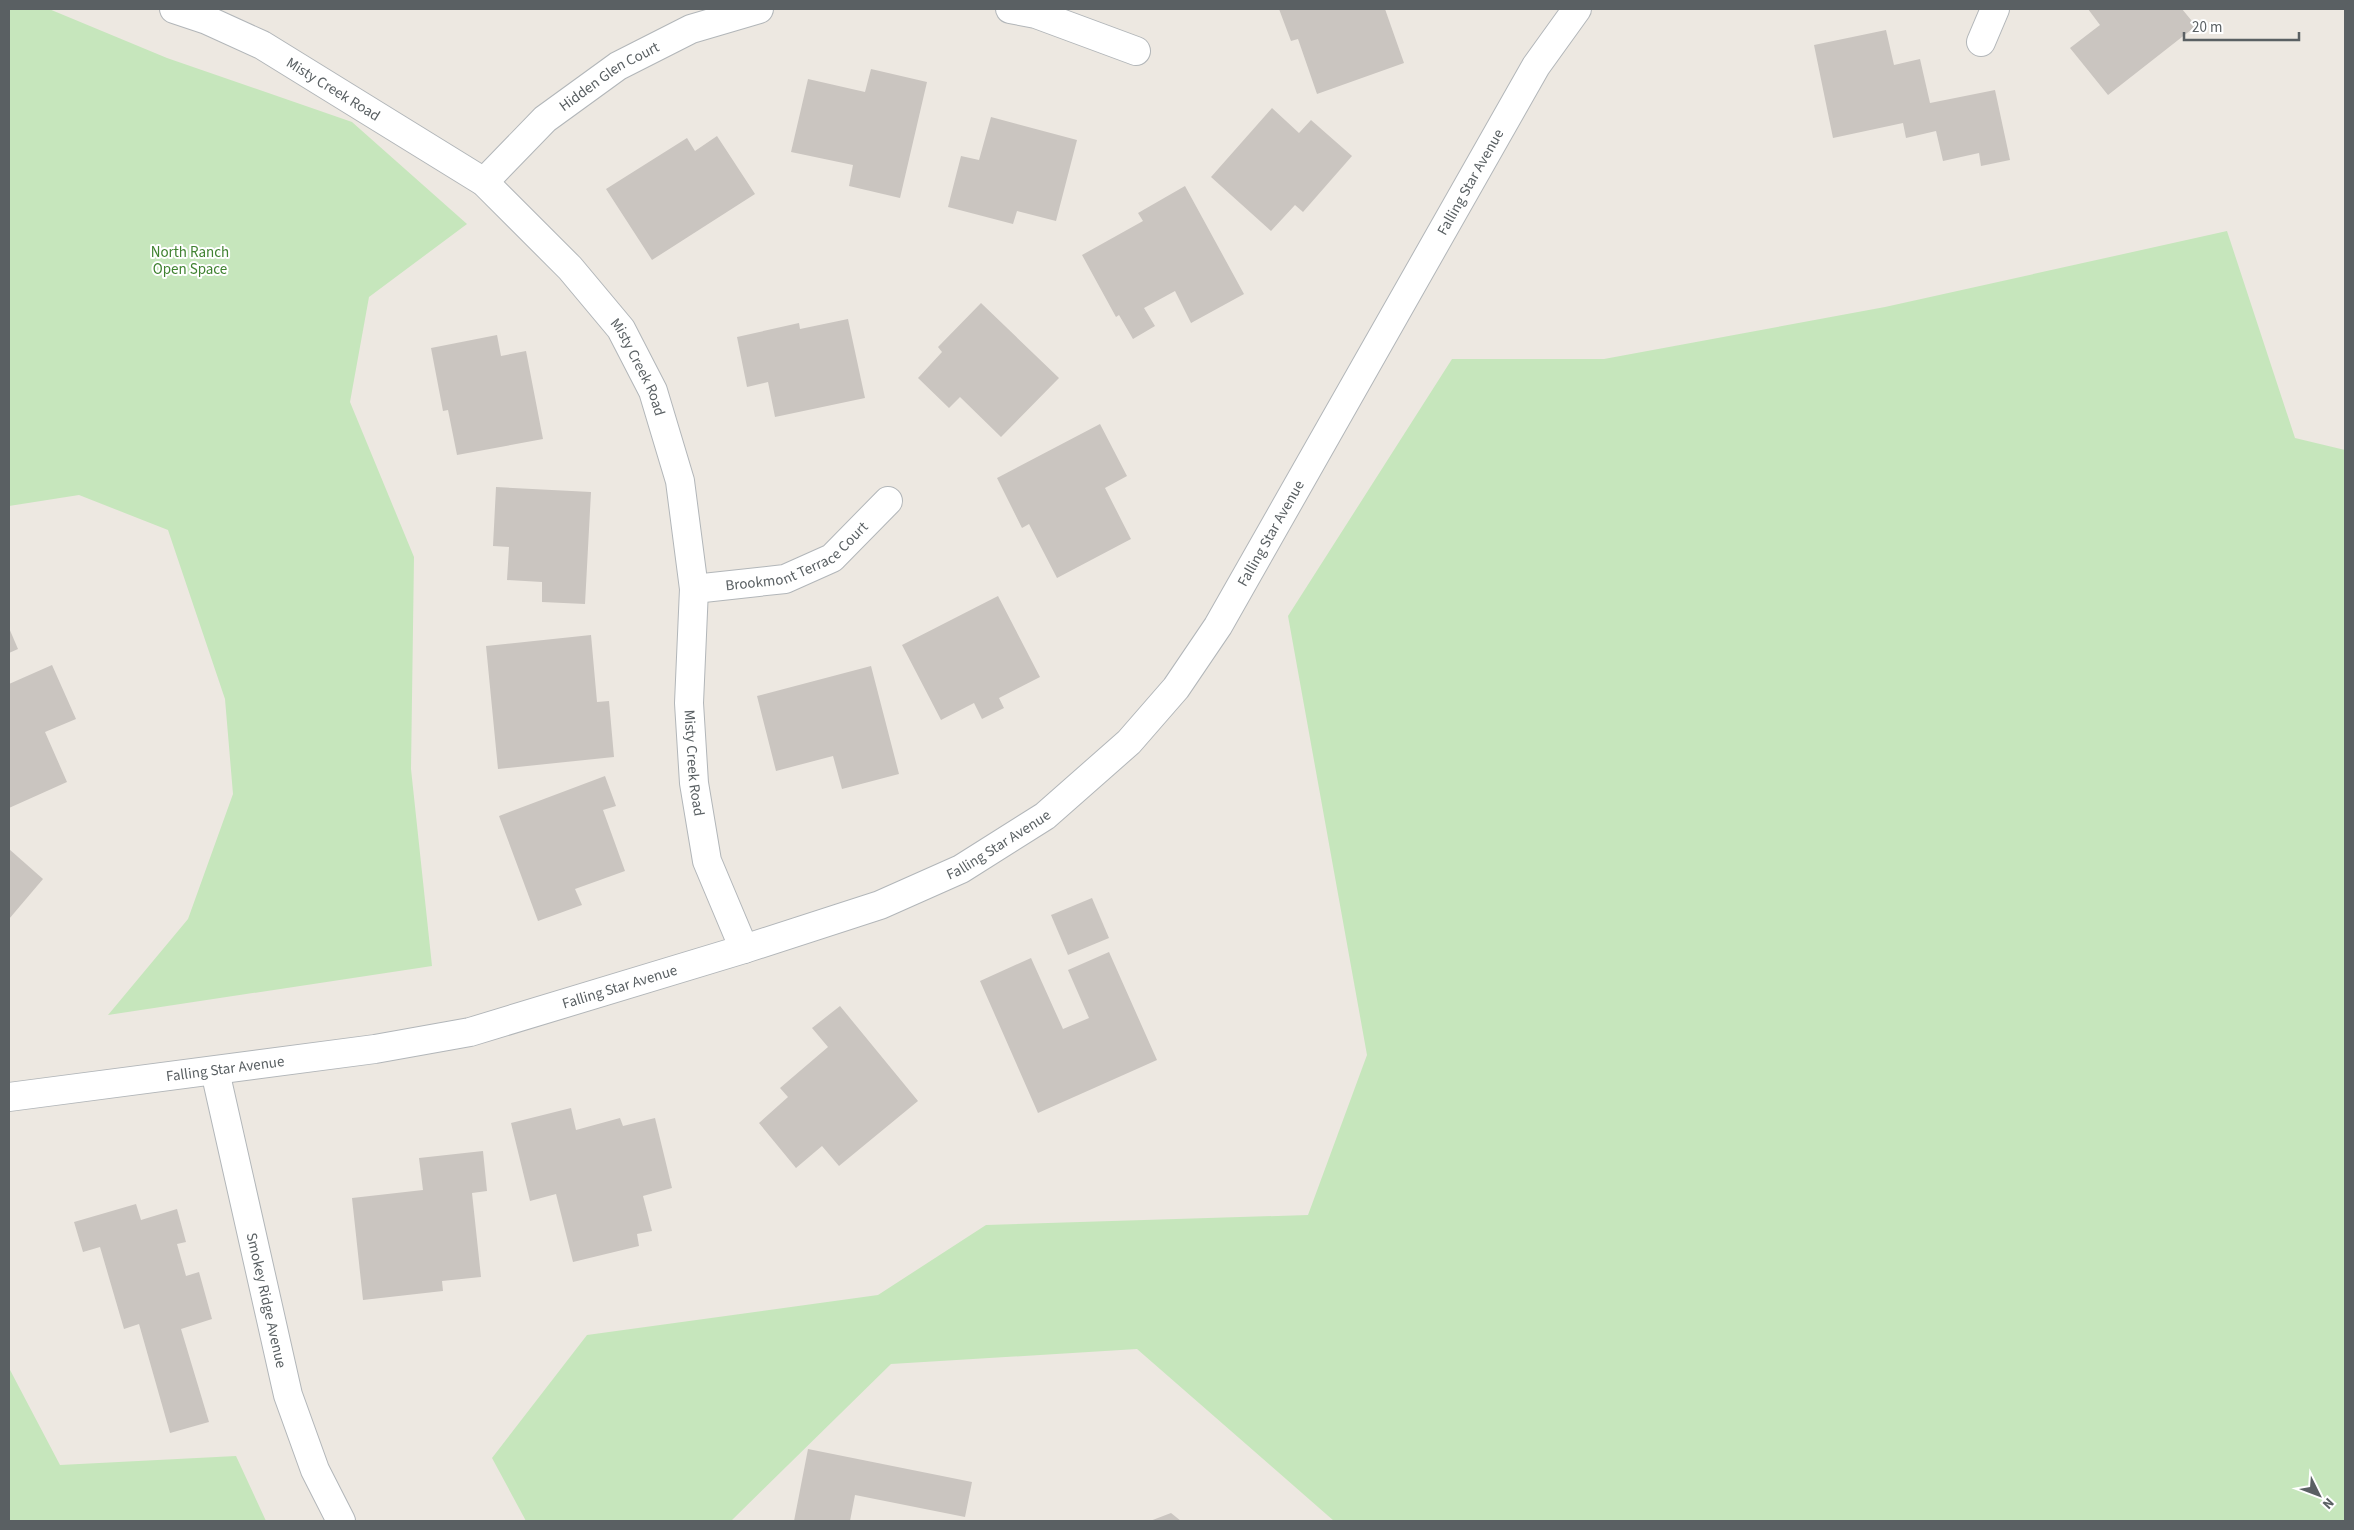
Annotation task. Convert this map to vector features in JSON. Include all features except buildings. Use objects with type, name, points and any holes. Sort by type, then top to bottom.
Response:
[{"type":"street","name":"Misty Creek Road","points":[[174,9],[207,20],[262,45],[484,182],[570,268],[621,329],[653,391],[680,480],[694,589],[688,703],[694,783],[707,861],[744,948]]},
{"type":"street","name":"Hidden Glen Court","points":[[484,182],[545,119],[618,66],[692,29],[759,9]]},
{"type":"street","points":[[1010,9],[1036,14],[1136,52]]},
{"type":"street","name":"Falling Star Avenue","points":[[9,1097],[375,1049],[470,1032],[880,905],[961,868],[1045,816],[1129,742],[1176,688],[1218,626],[1536,66],[1577,9]]},
{"type":"street","points":[[1981,42],[1995,9]]},
{"type":"street","name":"Brookmont Terrace Court","points":[[694,589],[785,579],[832,558],[888,501]]},
{"type":"street","name":"Smokey Ridge Avenue","points":[[215,1071],[288,1395],[315,1470],[340,1521]]},
{"type":"green space","name":"North Ranch Open Space","points":[[9,9],[49,9],[167,58],[352,122],[467,224],[369,297],[350,402],[414,557],[411,769],[432,966],[108,1015],[188,919],[233,794],[225,699],[168,530],[79,495],[9,506]]},
{"type":"green space","points":[[2227,231],[2295,438],[2345,450],[2345,1521],[1334,1521],[1137,1349],[891,1364],[731,1521],[526,1521],[492,1458],[587,1335],[878,1295],[986,1225],[1308,1215],[1367,1055],[1288,616],[1452,359],[1604,359],[1885,307]]},
{"type":"green space","points":[[9,1368],[60,1465],[236,1456],[266,1521],[9,1521]]}]
